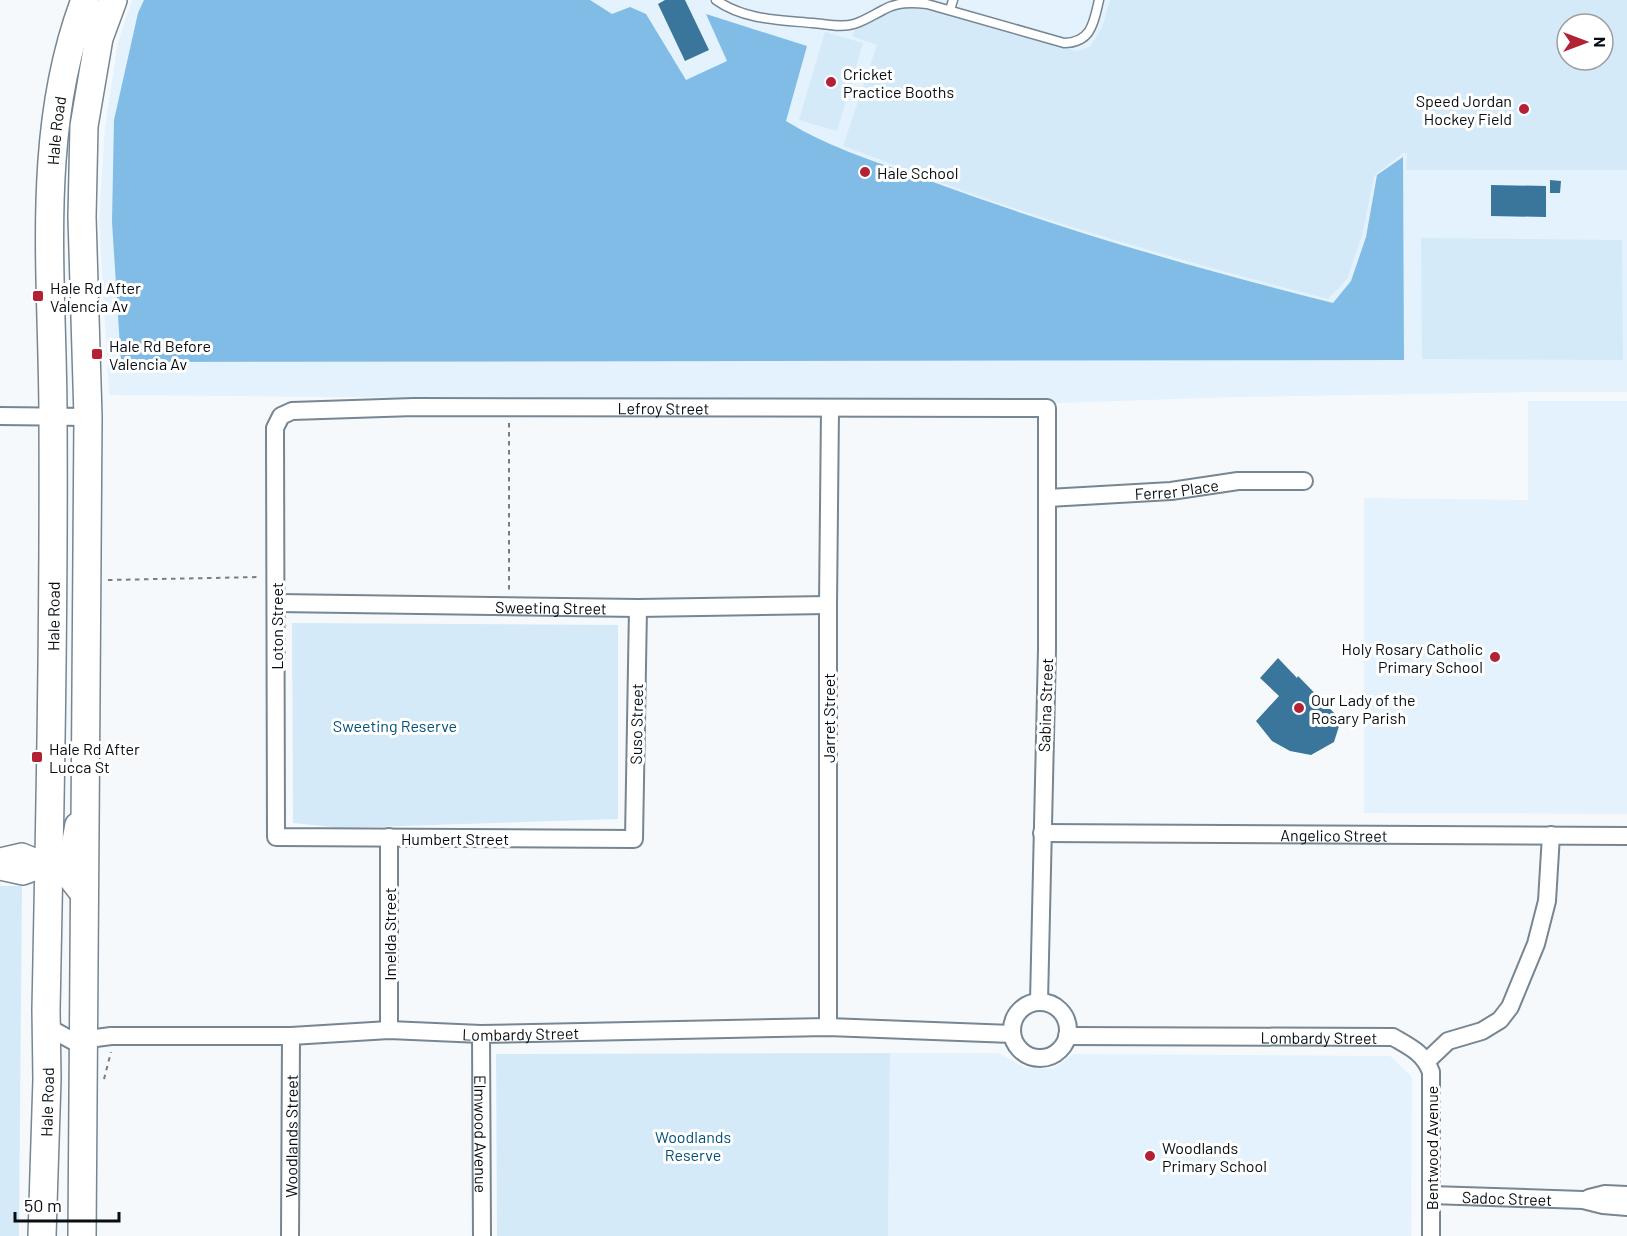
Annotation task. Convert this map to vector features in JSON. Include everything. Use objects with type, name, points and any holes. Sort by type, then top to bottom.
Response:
[{"type":"main road","name":"Hale Road","points":[[42,1236],[47,1079],[53,417],[48,216],[54,126],[72,33],[85,0]]},
{"type":"main road","name":"Hale Road","points":[[82,1236],[88,417],[82,217],[84,126],[99,38],[113,0]]},
{"type":"street","name":"Lefroy Street","points":[[281,416],[292,411],[414,407],[1047,408]]},
{"type":"street","name":"Sabina Street","points":[[1040,1002],[1047,649],[1047,408]]},
{"type":"street","name":"Jarret Street","points":[[828,1027],[828,605],[831,409]]},
{"type":"street","points":[[0,416],[88,417]]},
{"type":"street","name":"Loton Street","points":[[276,837],[275,428],[281,416]]},
{"type":"street","name":"Ferrer Place","points":[[1048,498],[1171,491],[1238,481],[1304,481]]},
{"type":"street","name":"Sweeting Street","points":[[277,603],[638,608],[828,605]]},
{"type":"street","name":"Suso Street","points":[[633,839],[638,608]]},
{"type":"street","points":[[0,869],[23,874],[67,858],[71,852],[84,785]]},
{"type":"street","name":"Angelico Street","points":[[1042,833],[1627,836]]},
{"type":"street","points":[[1427,1060],[1448,1041],[1482,1030],[1500,1020],[1510,1007],[1536,944],[1547,901],[1551,835]]},
{"type":"street","name":"Humbert Street","points":[[276,837],[633,839]]},
{"type":"street","name":"Imelda Street","points":[[389,837],[389,1030]]},
{"type":"street","points":[[0,859],[22,854],[49,865],[66,875],[84,898]]},
{"type":"street","points":[[1040,1002],[1049,1004],[1062,1013],[1067,1022],[1064,1046],[1049,1057],[1039,1059],[1022,1053],[1011,1034],[1017,1013],[1024,1006],[1040,1002]]},
{"type":"street","name":"Lombardy Street","points":[[46,1010],[53,1030],[73,1041],[111,1036],[291,1036],[389,1030],[481,1034],[828,1027],[1011,1034]]},
{"type":"street","name":"Elmwood Avenue","points":[[481,1034],[482,1236]]},
{"type":"street","name":"Woodlands Street","points":[[290,1236],[291,1036]]},
{"type":"street","name":"Lombardy Street","points":[[1067,1036],[1394,1037],[1416,1050],[1427,1060]]},
{"type":"street","name":"Bentwood Avenue","points":[[1427,1060],[1431,1072],[1431,1236]]},
{"type":"street","name":"Sadoc Street","points":[[1583,1200],[1605,1194],[1627,1195]]},
{"type":"street","name":"Sadoc Street","points":[[1431,1195],[1583,1200],[1627,1207]]},
{"type":"lane","points":[[716,0],[729,3],[763,18],[845,26],[861,22],[886,4],[911,2],[950,10],[1064,43],[1081,40],[1090,30],[1099,0]]},
{"type":"lane","points":[[950,10],[953,0]]},
{"type":"path","points":[[508,408],[509,606]]},
{"type":"path","points":[[109,580],[276,577]]},
{"type":"shaded area","name":"Hale School","points":[[132,0],[1627,0],[1627,392],[1236,397],[1059,403],[109,395],[99,218],[105,126],[118,42]]},
{"type":"shaded area","points":[[144,0],[590,0],[612,14],[630,7],[646,14],[686,80],[727,61],[706,14],[807,46],[786,121],[821,140],[982,200],[1081,232],[1333,303],[1351,281],[1366,237],[1377,175],[1403,157],[1404,360],[121,362],[112,222],[114,120],[138,13]]},
{"type":"shaded area","name":"Holy Rosary Catholic Primary School","points":[[1528,401],[1627,401],[1627,814],[1364,813],[1364,498],[1528,500]]},
{"type":"shaded area","name":"Woodlands Primary School","points":[[890,1053],[998,1053],[1026,1068],[1053,1069],[1073,1054],[1390,1056],[1412,1077],[1411,1236],[888,1236]]},
{"type":"green space","points":[[1110,0],[1627,0],[1627,170],[1406,170],[1407,153],[1403,153],[1374,176],[1362,236],[1347,279],[1328,299],[1069,226],[966,192],[843,146],[877,45],[852,36],[856,28],[903,7],[935,11],[1077,51],[1090,47],[1102,28]]},
{"type":"green space","name":"Cricket Practice Booths","points":[[825,32],[863,43],[837,131],[799,120]]},
{"type":"green space","points":[[1421,238],[1622,240],[1623,360],[1422,359]]},
{"type":"green space","name":"Sweeting Reserve","points":[[292,623],[618,625],[618,819],[342,828],[293,823]]},
{"type":"green space","points":[[0,886],[22,886],[19,1236],[0,1236]]},
{"type":"green space","name":"Woodlands Reserve","points":[[890,1053],[888,1236],[497,1236],[496,1054]]},
{"type":"building","points":[[665,0],[685,0],[709,50],[685,61],[658,4]]},
{"type":"building","points":[[1550,180],[1561,181],[1560,193],[1550,193]]},
{"type":"building","points":[[1491,185],[1546,186],[1546,217],[1491,216]]},
{"type":"building","name":"Our Lady of the Rosary Parish","points":[[1278,658],[1341,720],[1334,742],[1311,755],[1290,751],[1272,741],[1256,721],[1279,696],[1260,678]]},
{"type":"place","name":"Cricket Practice Booths","points":[[831,82]]},
{"type":"place","name":"Speed Jordan Hockey Field","points":[[1524,109]]},
{"type":"place","name":"Hale School","points":[[865,172]]},
{"type":"place","name":"Hale Rd After Valencia Av","points":[[38,296]]},
{"type":"place","name":"Hale Rd Before Valencia Av","points":[[97,354]]},
{"type":"place","name":"Holy Rosary Catholic Primary School","points":[[1495,657]]},
{"type":"place","name":"Our Lady of the Rosary Parish","points":[[1299,708]]},
{"type":"place","name":"Hale Rd After Lucca St","points":[[37,757]]},
{"type":"place","name":"Woodlands Primary School","points":[[1150,1156]]}]
